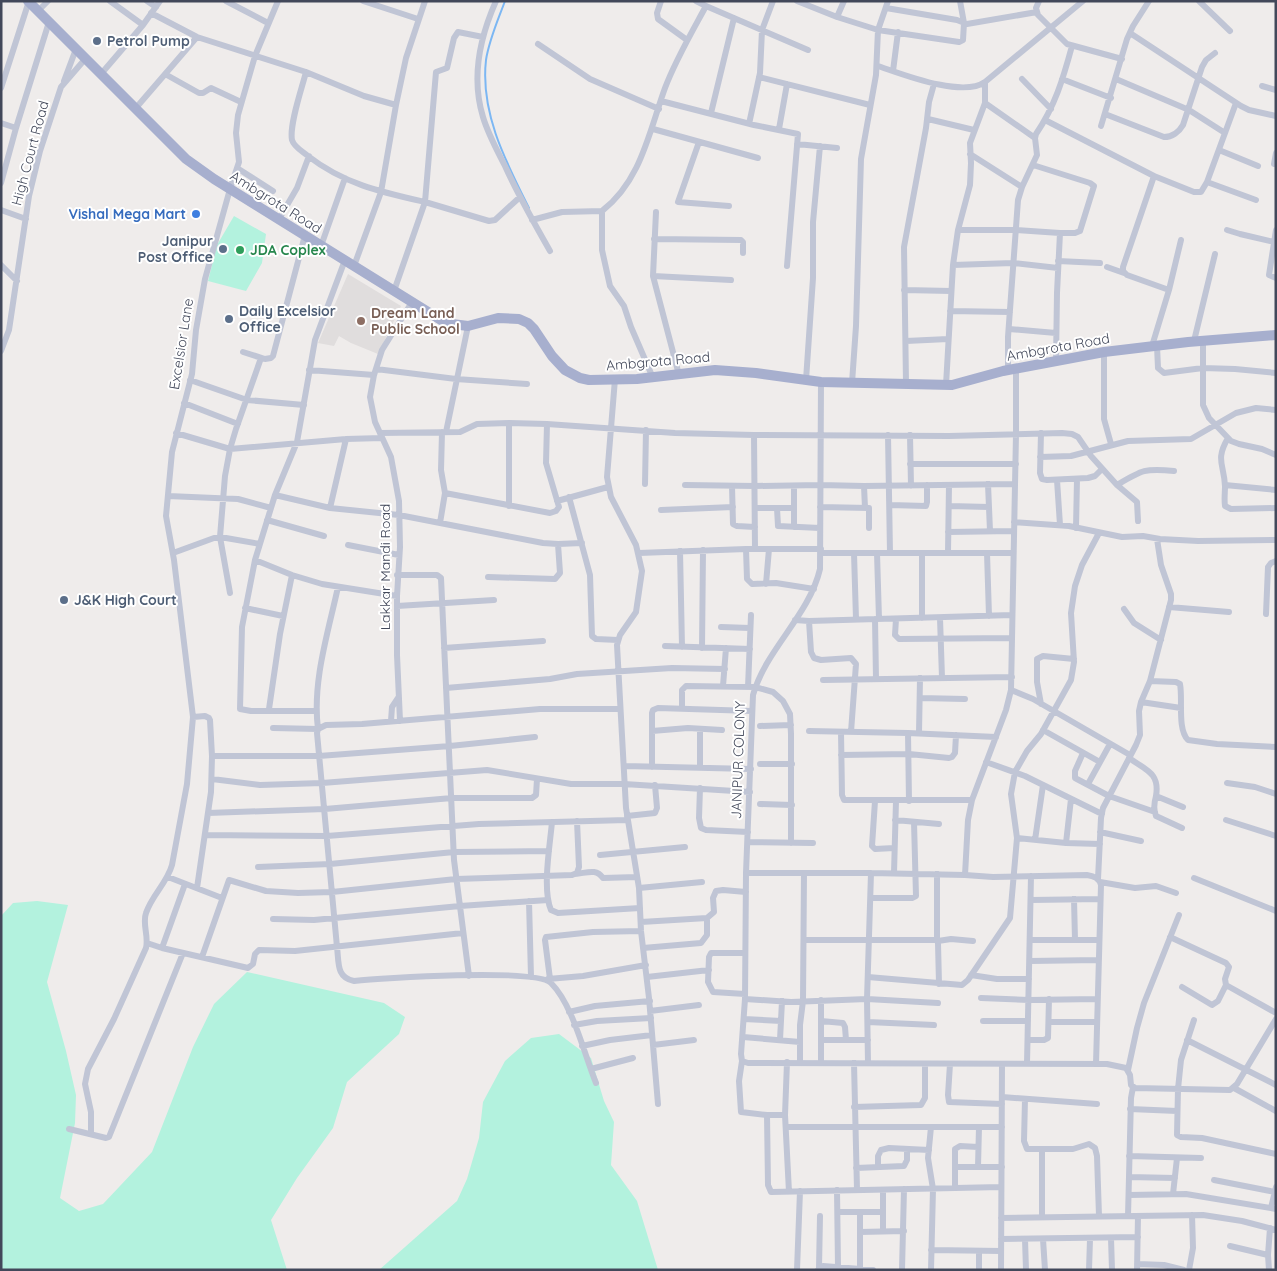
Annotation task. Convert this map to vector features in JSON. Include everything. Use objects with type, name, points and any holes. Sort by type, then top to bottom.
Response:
[{"type":"main road","name":"Ambgrota Road","points":[[28,1],[186,158],[230,189],[441,320],[452,324],[468,326],[498,318],[519,319],[528,323],[552,356],[565,370],[580,378],[653,378],[707,370],[728,370],[821,382],[946,385],[1012,369],[1104,352],[1198,341],[1276,335]]},
{"type":"street","points":[[1,88],[28,1]]},
{"type":"street","points":[[38,11],[48,1]]},
{"type":"street","points":[[110,1],[143,25]]},
{"type":"street","points":[[101,74],[143,25],[158,4],[147,1]]},
{"type":"street","points":[[226,1],[268,23]]},
{"type":"street","points":[[273,191],[238,168],[239,157],[236,128],[241,102],[255,56],[278,1]]},
{"type":"street","points":[[363,1],[376,3],[418,19]]},
{"type":"street","points":[[316,710],[240,709],[242,627],[255,560],[275,495],[297,442],[309,370],[321,322],[381,192],[406,58],[425,1]]},
{"type":"street","points":[[496,1],[483,37],[478,60],[482,116],[520,197],[550,251]]},
{"type":"street","points":[[661,1],[657,14],[658,19],[687,40]]},
{"type":"street","points":[[696,1],[808,50]]},
{"type":"street","points":[[750,124],[759,77],[762,30],[773,1]]},
{"type":"street","points":[[797,1],[837,17],[878,30],[961,42],[964,38],[964,23],[960,1]]},
{"type":"street","points":[[837,17],[844,1]]},
{"type":"street","points":[[852,383],[856,326],[860,159],[878,66],[878,30],[888,1]]},
{"type":"street","points":[[1037,12],[1039,1]]},
{"type":"street","points":[[878,66],[934,84],[976,87],[985,82],[1083,1]]},
{"type":"street","points":[[1101,126],[1130,33],[1149,1]]},
{"type":"street","points":[[1199,1],[1230,31]]},
{"type":"street","points":[[532,220],[562,212],[602,211],[616,198],[629,181],[645,148],[671,74],[706,6]]},
{"type":"street","points":[[886,8],[974,24],[1037,12]]},
{"type":"street","points":[[1037,12],[1063,41],[1072,46],[1122,59]]},
{"type":"street","points":[[151,14],[197,37],[306,72],[364,96],[396,105]]},
{"type":"street","points":[[711,113],[734,18]]},
{"type":"street","points":[[1,184],[16,128],[49,22]]},
{"type":"street","points":[[394,291],[425,202],[436,72],[447,68],[454,38],[458,32],[483,37]]},
{"type":"street","points":[[893,71],[898,32]]},
{"type":"street","points":[[1130,33],[1236,103],[1249,110],[1276,116]]},
{"type":"street","points":[[135,109],[197,37]]},
{"type":"street","points":[[538,44],[596,82],[659,109]]},
{"type":"street","points":[[965,875],[968,820],[972,800],[1006,710],[1011,690],[1016,434],[1009,329],[1018,200],[1037,155],[1035,138],[1051,109],[1072,46]]},
{"type":"street","points":[[61,87],[76,48]]},
{"type":"street","points":[[1105,114],[1167,137],[1181,129],[1204,63],[1215,53]]},
{"type":"street","name":"High Court Road","points":[[1,351],[17,281],[36,167],[61,87],[86,58]]},
{"type":"street","points":[[306,72],[294,115],[292,135],[294,144],[327,169],[381,192],[425,202],[489,221],[495,220],[520,197]]},
{"type":"street","points":[[165,74],[199,93],[204,93],[211,88],[241,102]]},
{"type":"street","points":[[759,77],[870,105]]},
{"type":"street","points":[[1022,79],[1051,109]]},
{"type":"street","points":[[1062,79],[1111,98]]},
{"type":"street","points":[[1116,79],[1189,110],[1225,133]]},
{"type":"street","points":[[946,385],[953,265],[958,230],[970,185],[970,143],[985,103],[985,82]]},
{"type":"street","points":[[779,129],[787,84]]},
{"type":"street","points":[[906,383],[904,247],[928,119],[929,102],[934,84]]},
{"type":"street","points":[[1262,86],[1276,90]]},
{"type":"street","points":[[661,101],[750,124],[796,133],[798,144],[787,266]]},
{"type":"street","points":[[985,103],[1035,138]]},
{"type":"street","points":[[1045,120],[1154,176],[1198,193],[1203,190],[1236,103]]},
{"type":"street","points":[[928,119],[974,130]]},
{"type":"street","points":[[1,123],[16,128]]},
{"type":"street","points":[[652,129],[758,158]]},
{"type":"street","points":[[699,142],[678,202],[729,206]]},
{"type":"street","points":[[798,144],[837,148]]},
{"type":"street","points":[[806,380],[813,278],[813,222],[820,146]]},
{"type":"street","points":[[1219,150],[1258,166]]},
{"type":"street","points":[[1274,164],[1276,153]]},
{"type":"street","points":[[970,154],[1022,187]]},
{"type":"street","points":[[279,219],[297,188],[309,156]]},
{"type":"street","points":[[958,230],[1016,230],[1060,233],[1080,231],[1094,186],[1090,183],[1033,165]]},
{"type":"street","name":"Excelsior Lane","points":[[147,943],[144,923],[146,912],[168,877],[172,865],[187,784],[192,717],[173,553],[167,525],[167,500],[172,452],[190,380],[201,299],[230,189],[238,168]]},
{"type":"street","points":[[1124,273],[1123,267],[1154,176]]},
{"type":"street","points":[[321,246],[345,178]]},
{"type":"street","points":[[1206,182],[1256,200]]},
{"type":"street","points":[[1,210],[26,219]]},
{"type":"street","points":[[602,211],[602,250],[610,286],[624,306],[653,378]]},
{"type":"street","points":[[656,212],[653,276],[679,375]]},
{"type":"street","points":[[1227,230],[1274,242]]},
{"type":"street","points":[[1276,230],[1268,274],[1276,278]]},
{"type":"street","points":[[1056,361],[1060,233]]},
{"type":"street","points":[[244,352],[268,359],[273,356],[305,235]]},
{"type":"street","points":[[654,240],[741,240],[743,242],[743,253]]},
{"type":"street","points":[[1181,240],[1155,346],[1158,368],[1161,372],[1172,373],[1203,368],[1235,368],[1276,373]]},
{"type":"street","points":[[1215,254],[1198,341],[1203,368],[1203,405],[1208,418],[1228,438],[1238,444],[1262,449],[1276,456]]},
{"type":"street","points":[[953,265],[1100,263]]},
{"type":"street","points":[[1,264],[17,281]]},
{"type":"street","points":[[1107,267],[1169,290]]},
{"type":"street","points":[[653,276],[731,280]]},
{"type":"street","points":[[904,290],[951,291]]},
{"type":"street","name":"Lakkar Mandi Road","points":[[398,698],[397,596],[399,515],[397,488],[393,466],[371,409],[370,397],[375,372],[387,340],[412,302]]},
{"type":"street","points":[[950,311],[1010,312]]},
{"type":"street","points":[[440,522],[445,493],[441,470],[444,432],[468,326]]},
{"type":"street","points":[[1009,329],[1056,333]]},
{"type":"street","points":[[906,341],[948,339]]},
{"type":"street","points":[[1104,352],[1104,419],[1111,444]]},
{"type":"street","points":[[230,593],[220,537],[223,498],[230,449],[262,358]]},
{"type":"street","points":[[309,370],[375,372],[527,384]]},
{"type":"street","points":[[615,379],[607,477],[608,487],[614,504],[633,537],[639,553],[642,571],[638,606],[633,618],[618,640],[620,710],[627,818],[638,877],[641,931],[650,1001],[658,1104]]},
{"type":"street","points":[[190,380],[247,400],[304,405]]},
{"type":"street","name":"JANIPUR COLONY","points":[[767,1115],[741,1112],[740,1081],[745,997],[746,873],[751,769],[752,687],[814,589],[820,569],[821,382]]},
{"type":"street","points":[[184,403],[238,424]]},
{"type":"street","points":[[1040,457],[1068,456],[1111,444],[1138,440],[1191,439],[1228,416],[1247,409],[1276,410]]},
{"type":"street","points":[[509,423],[509,506]]},
{"type":"street","points":[[176,433],[230,449],[297,442],[460,432],[477,424],[509,423],[754,435],[910,436],[1041,433],[1076,435],[1086,451],[1102,469],[1136,502],[1138,521]]},
{"type":"street","points":[[445,493],[553,513],[559,507],[546,463],[547,424]]},
{"type":"street","points":[[645,484],[646,430]]},
{"type":"street","points":[[1041,433],[1040,473],[1042,479],[1058,480],[1092,477],[1102,469]]},
{"type":"street","points":[[754,435],[755,549]]},
{"type":"street","points":[[888,435],[890,553]]},
{"type":"street","points":[[910,436],[911,486]]},
{"type":"street","points":[[1228,438],[1221,453],[1225,485],[1224,504],[1227,508],[1231,509],[1276,508]]},
{"type":"street","points":[[330,508],[346,439]]},
{"type":"street","points":[[910,464],[1016,464]]},
{"type":"street","points":[[1117,485],[1143,470],[1174,471]]},
{"type":"street","points":[[1076,528],[1077,479]]},
{"type":"street","points":[[1058,480],[1060,525]]},
{"type":"street","points":[[988,484],[990,531]]},
{"type":"street","points":[[685,485],[911,486],[1015,484]]},
{"type":"street","points":[[890,505],[926,506],[928,502],[927,485]]},
{"type":"street","points":[[948,553],[949,485]]},
{"type":"street","points":[[1225,485],[1276,490]]},
{"type":"street","points":[[732,486],[732,507],[735,525],[755,527]]},
{"type":"street","points":[[794,486],[794,527]]},
{"type":"street","points":[[864,486],[865,508]]},
{"type":"street","points":[[557,501],[608,487]]},
{"type":"street","points":[[275,495],[330,508],[399,515],[535,542],[558,544],[582,543]]},
{"type":"street","points":[[569,497],[590,575],[592,636],[596,639],[618,640]]},
{"type":"street","points":[[167,500],[223,498],[244,500],[271,508]]},
{"type":"street","points":[[820,506],[870,509],[870,528]]},
{"type":"street","points":[[949,506],[989,508]]},
{"type":"street","points":[[661,510],[732,507]]},
{"type":"street","points":[[755,508],[794,508]]},
{"type":"street","points":[[777,508],[778,526],[820,528]]},
{"type":"street","points":[[267,520],[324,536]]},
{"type":"street","points":[[1014,522],[1060,525],[1122,537],[1143,536],[1198,541],[1276,540]]},
{"type":"street","points":[[948,532],[1014,531]]},
{"type":"street","points":[[868,977],[962,985],[1010,918],[1017,838],[1011,794],[1015,772],[1027,750],[1043,730],[1052,710],[1071,680],[1074,659],[1071,628],[1075,586],[1082,565],[1099,533]]},
{"type":"street","points":[[173,553],[220,537],[260,544]]},
{"type":"street","points":[[1096,1064],[1100,832],[1102,814],[1140,735],[1139,711],[1141,702],[1150,681],[1169,607],[1171,594],[1163,574],[1157,538]]},
{"type":"street","points":[[488,577],[555,579],[560,572],[558,544]]},
{"type":"street","points":[[348,545],[399,555]]},
{"type":"street","points":[[639,553],[746,549],[854,553],[1013,553]]},
{"type":"street","points":[[746,549],[746,573],[749,582],[756,585],[781,584],[814,589]]},
{"type":"street","points":[[766,584],[769,549]]},
{"type":"street","points":[[702,648],[703,550]]},
{"type":"street","points":[[680,551],[682,647]]},
{"type":"street","points":[[854,553],[856,619]]},
{"type":"street","points":[[876,679],[877,553]]},
{"type":"street","points":[[922,553],[922,618]]},
{"type":"street","points":[[987,553],[989,616]]},
{"type":"street","points":[[255,560],[292,575],[338,587],[397,596]]},
{"type":"street","points":[[1266,614],[1268,567],[1276,561]]},
{"type":"street","points":[[269,709],[283,616],[292,575]]},
{"type":"street","points":[[398,575],[440,576],[441,580],[454,852],[469,976]]},
{"type":"street","points":[[338,587],[322,665],[316,710],[339,970],[342,976],[350,981],[426,976],[521,975],[548,979],[583,976],[646,965]]},
{"type":"street","points":[[397,606],[494,600]]},
{"type":"street","points":[[1169,607],[1229,612]]},
{"type":"street","points":[[245,608],[283,616]]},
{"type":"street","points":[[1124,609],[1134,623],[1161,640]]},
{"type":"street","points":[[751,615],[752,687]]},
{"type":"street","points":[[796,620],[1012,615]]},
{"type":"street","points":[[940,618],[942,678]]},
{"type":"street","points":[[896,619],[895,635],[899,639],[1012,638]]},
{"type":"street","points":[[809,621],[812,656],[821,660],[853,659],[856,664],[851,732]]},
{"type":"street","points":[[722,627],[750,628]]},
{"type":"street","points":[[444,648],[543,641]]},
{"type":"street","points":[[665,646],[750,649]]},
{"type":"street","points":[[723,686],[726,648]]},
{"type":"street","points":[[1041,704],[1037,682],[1037,659],[1043,656],[1074,659]]},
{"type":"street","points":[[446,688],[554,679],[570,675],[672,668],[724,669]]},
{"type":"street","points":[[823,680],[1012,677]]},
{"type":"street","points":[[919,733],[920,678]]},
{"type":"street","points":[[1150,681],[1179,682],[1181,686],[1184,734],[1188,740],[1276,748]]},
{"type":"street","points":[[682,708],[682,690],[686,686],[752,687],[773,692],[783,701],[790,714],[791,725],[791,843]]},
{"type":"street","points":[[1011,690],[1041,704],[1110,744],[1130,756],[1149,772],[1155,778],[1157,787],[1155,812]]},
{"type":"street","points":[[398,698],[400,721]]},
{"type":"street","points":[[391,721],[392,707],[398,698]]},
{"type":"street","points":[[920,698],[965,699]]},
{"type":"street","points":[[1141,702],[1181,708]]},
{"type":"street","points":[[652,767],[653,710],[682,708],[752,710]]},
{"type":"street","points":[[273,728],[318,728],[326,725],[400,721],[540,709],[620,710]]},
{"type":"street","points":[[192,717],[205,716],[209,718],[212,756],[212,780],[197,888]]},
{"type":"street","points":[[760,726],[791,725]]},
{"type":"street","points":[[700,729],[700,768]]},
{"type":"street","points":[[652,731],[722,730]]},
{"type":"street","points":[[1043,730],[1100,762]]},
{"type":"street","points":[[809,731],[908,732],[996,737]]},
{"type":"street","points":[[841,732],[843,799],[846,801],[972,800]]},
{"type":"street","points":[[908,732],[909,801]]},
{"type":"street","points":[[841,755],[909,754],[952,757],[955,753],[956,735]]},
{"type":"street","points":[[212,756],[319,756],[450,746],[535,737]]},
{"type":"street","points":[[1088,784],[1110,744]]},
{"type":"street","points":[[1083,753],[1074,776],[1109,796],[1155,812],[1159,818],[1182,828]]},
{"type":"street","points":[[986,762],[1015,772],[1102,814]]},
{"type":"street","points":[[760,764],[792,764]]},
{"type":"street","points":[[625,766],[751,769]]},
{"type":"street","points":[[212,780],[260,785],[322,783],[487,770],[537,780],[571,784],[656,785],[750,792]]},
{"type":"street","points":[[208,814],[325,809],[452,798],[532,798],[536,795],[537,780]]},
{"type":"street","points":[[1227,783],[1255,787],[1276,794]]},
{"type":"street","points":[[205,835],[328,836],[453,826],[627,818],[655,814],[657,808],[656,785]]},
{"type":"street","points":[[1034,840],[1043,785]]},
{"type":"street","points":[[700,788],[699,818],[701,828],[706,830],[748,832]]},
{"type":"street","points":[[1156,796],[1184,807]]},
{"type":"street","points":[[1066,843],[1071,799]]},
{"type":"street","points":[[875,801],[872,846],[875,849],[894,848]]},
{"type":"street","points":[[894,873],[896,801]]},
{"type":"street","points":[[760,804],[792,805]]},
{"type":"street","points":[[575,874],[579,867],[577,820]]},
{"type":"street","points":[[895,820],[939,824]]},
{"type":"street","points":[[1226,820],[1276,836]]},
{"type":"street","points":[[552,822],[547,877],[548,900],[551,910],[558,913],[640,908]]},
{"type":"street","points":[[871,898],[914,897],[916,893],[916,874],[914,822]]},
{"type":"street","points":[[1100,832],[1141,841]]},
{"type":"street","points":[[1017,838],[1100,844]]},
{"type":"street","points":[[748,842],[813,843]]},
{"type":"street","points":[[600,855],[685,847]]},
{"type":"street","points":[[258,867],[330,864],[454,852],[549,851]]},
{"type":"street","points":[[202,957],[222,898],[231,880],[260,890],[298,893],[332,892],[456,879],[547,877],[596,872],[600,873],[604,878],[638,877]]},
{"type":"street","points":[[746,873],[894,873],[1014,877],[1087,875],[1099,881],[1135,888],[1156,886],[1176,893]]},
{"type":"street","points":[[800,1063],[803,1000],[804,873]]},
{"type":"street","points":[[868,1064],[867,1000],[871,873]]},
{"type":"street","points":[[937,874],[938,984]]},
{"type":"street","points":[[1027,1064],[1032,876]]},
{"type":"street","points":[[168,877],[222,898]]},
{"type":"street","points":[[1194,878],[1276,911]]},
{"type":"street","points":[[639,888],[702,882]]},
{"type":"street","points":[[162,948],[185,884]]},
{"type":"street","points":[[641,922],[708,918],[714,912],[714,895],[716,891],[746,892]]},
{"type":"street","points":[[1074,899],[1075,940]]},
{"type":"street","points":[[1031,900],[1100,899]]},
{"type":"street","points":[[273,919],[297,921],[548,900]]},
{"type":"street","points":[[529,902],[531,977]]},
{"type":"street","points":[[1128,1216],[1130,1109],[1133,1087],[1128,1070],[1144,1003],[1179,915]]},
{"type":"street","points":[[643,948],[701,943],[707,935],[708,918]]},
{"type":"street","points":[[596,1083],[562,998],[548,979],[546,936],[593,932],[641,931]]},
{"type":"street","points":[[91,1134],[91,1112],[85,1084],[88,1069],[114,1019],[147,943],[248,968],[253,964],[255,954],[259,950],[286,951],[337,947],[463,933]]},
{"type":"street","points":[[1170,937],[1226,963],[1229,967],[1225,978],[1226,985],[1218,1001],[1212,1005],[1182,988]]},
{"type":"street","points":[[804,940],[937,941],[951,938],[973,941]]},
{"type":"street","points":[[1030,940],[1099,940]]},
{"type":"street","points":[[70,1129],[106,1138],[109,1137],[183,953]]},
{"type":"street","points":[[745,953],[711,953],[709,957],[708,982],[714,992],[782,1001],[867,1000],[938,1003]]},
{"type":"street","points":[[1030,961],[1098,960]]},
{"type":"street","points":[[647,976],[709,970]]},
{"type":"street","points":[[971,975],[997,979],[1029,978]]},
{"type":"street","points":[[1226,985],[1276,1013]]},
{"type":"street","points":[[981,998],[1029,1000],[1097,999]]},
{"type":"street","points":[[821,1000],[821,1063]]},
{"type":"street","points":[[1028,1040],[1048,1038],[1049,1000]]},
{"type":"street","points":[[568,1012],[596,1006],[650,1001]]},
{"type":"street","points":[[780,1040],[782,1001]]},
{"type":"street","points":[[650,1011],[699,1005]]},
{"type":"street","points":[[574,1025],[597,1021],[651,1018]]},
{"type":"street","points":[[744,1019],[781,1021]]},
{"type":"street","points":[[1133,1087],[1230,1090],[1234,1088],[1276,1019]]},
{"type":"street","points":[[1194,1020],[1181,1060],[1176,1132],[1178,1136],[1202,1138],[1276,1154]]},
{"type":"street","points":[[821,1021],[843,1023],[846,1040]]},
{"type":"street","points":[[983,1021],[1028,1021]]},
{"type":"street","points":[[868,1022],[934,1025]]},
{"type":"street","points":[[1049,1022],[1097,1022]]},
{"type":"street","points":[[582,1046],[610,1040],[652,1035]]},
{"type":"street","points":[[743,1037],[800,1042]]},
{"type":"street","points":[[652,1044],[694,1040]]},
{"type":"street","points":[[821,1040],[868,1040]]},
{"type":"street","points":[[1187,1040],[1276,1085]]},
{"type":"street","points":[[590,1069],[633,1058]]},
{"type":"street","points":[[742,1061],[748,1063],[1096,1064],[1120,1066],[1128,1070]]},
{"type":"street","points":[[787,1062],[785,1115],[789,1192]]},
{"type":"street","points":[[854,1063],[854,1127],[857,1190]]},
{"type":"street","points":[[854,1107],[921,1105],[925,1098],[925,1064]]},
{"type":"street","points":[[950,1064],[949,1102],[1025,1099],[1097,1104]]},
{"type":"street","points":[[1001,1270],[1002,1065]]},
{"type":"street","points":[[1234,1088],[1276,1111]]},
{"type":"street","points":[[1025,1099],[1025,1145],[1030,1150],[1073,1149],[1084,1145],[1093,1145],[1097,1156],[1099,1216]]},
{"type":"street","points":[[1130,1109],[1177,1111]]},
{"type":"street","points":[[785,1115],[767,1115],[768,1189],[770,1192],[1001,1187]]},
{"type":"street","points":[[786,1127],[1002,1127]]},
{"type":"street","points":[[930,1270],[933,1189],[929,1150],[931,1127]]},
{"type":"street","points":[[978,1167],[979,1127]]},
{"type":"street","points":[[955,1188],[956,1148],[978,1147]]},
{"type":"street","points":[[878,1167],[878,1156],[881,1150],[889,1148],[929,1150]]},
{"type":"street","points":[[856,1168],[906,1164],[908,1160],[907,1149]]},
{"type":"street","points":[[1042,1150],[1042,1217]]},
{"type":"street","points":[[1129,1156],[1202,1158]]},
{"type":"street","points":[[1173,1194],[1177,1158]]},
{"type":"street","points":[[955,1167],[1002,1167]]},
{"type":"street","points":[[1129,1177],[1175,1178]]},
{"type":"street","points":[[1129,1195],[1186,1194],[1273,1209],[1275,1190],[1214,1180]]},
{"type":"street","points":[[838,1190],[838,1267]]},
{"type":"street","points":[[883,1190],[883,1232]]},
{"type":"street","points":[[902,1270],[904,1190]]},
{"type":"street","points":[[797,1270],[800,1191]]},
{"type":"street","points":[[838,1212],[883,1212]]},
{"type":"street","points":[[860,1212],[860,1269]]},
{"type":"street","points":[[1001,1218],[1192,1215],[1242,1221],[1273,1229],[1268,1255],[1269,1270]]},
{"type":"street","points":[[1188,1270],[1193,1248],[1192,1215]]},
{"type":"street","points":[[819,1269],[820,1216]]},
{"type":"street","points":[[1138,1216],[1138,1267],[1164,1265],[1184,1270]]},
{"type":"street","points":[[860,1232],[904,1231]]},
{"type":"street","points":[[1001,1239],[1138,1237]]},
{"type":"street","points":[[1111,1238],[1112,1270]]},
{"type":"street","points":[[1025,1239],[1026,1270]]},
{"type":"street","points":[[1043,1239],[1045,1270]]},
{"type":"street","points":[[1089,1270],[1090,1239]]},
{"type":"street","points":[[1230,1246],[1268,1255]]},
{"type":"street","points":[[931,1250],[1001,1251]]},
{"type":"street","points":[[979,1251],[979,1270]]},
{"type":"street","points":[[819,1269],[824,1266],[871,1270]]},
{"type":"shaded area","name":"Dream Land Public School","points":[[348,274],[401,306],[378,354],[339,336],[334,346],[318,343]]},
{"type":"green space","name":"JDA Coplex","points":[[234,216],[266,234],[262,263],[246,291],[208,281],[217,245]]},
{"type":"green space","points":[[37,901],[68,905],[47,982],[76,1095],[75,1123],[60,1198],[79,1211],[103,1204],[152,1152],[193,1047],[214,1004],[247,972],[384,1003],[405,1017],[399,1034],[347,1082],[333,1128],[297,1178],[271,1220],[287,1270],[1,1270],[1,916],[13,903]]},
{"type":"green space","points":[[559,1034],[591,1058],[604,1101],[614,1122],[611,1165],[637,1201],[658,1270],[379,1270],[457,1201],[467,1179],[479,1138],[483,1102],[505,1061],[531,1038]]},
{"type":"waterway","points":[[505,1],[487,53],[485,80],[487,99],[497,137],[529,208]]},
{"type":"place","name":"Petrol Pump","points":[[97,41]]},
{"type":"place","name":"Vishal Mega Mart","points":[[196,214]]},
{"type":"place","name":"Janipur Post Office","points":[[223,249]]},
{"type":"place","name":"JDA Coplex","points":[[240,250]]},
{"type":"place","name":"Daily Excelsior Office","points":[[229,319]]},
{"type":"place","name":"Dream Land Public School","points":[[361,321]]},
{"type":"place","name":"J&K High Court","points":[[64,600]]}]
